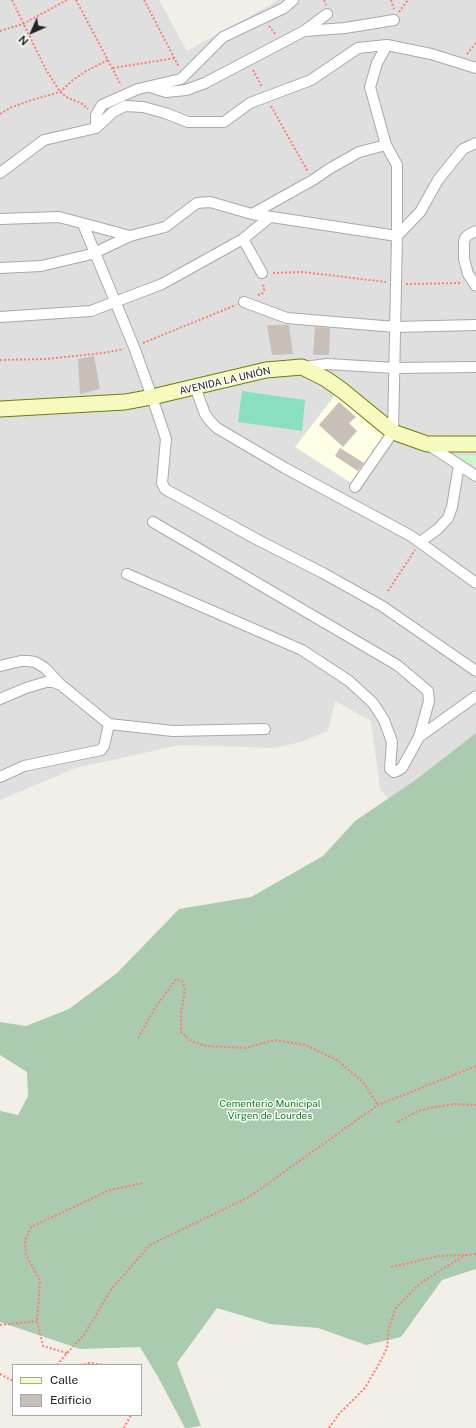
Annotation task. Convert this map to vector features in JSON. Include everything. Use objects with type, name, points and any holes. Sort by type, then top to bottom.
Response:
[{"type":"main road","name":"AVENIDA LA UNIÓN","points":[[0,409],[125,402],[266,370],[302,367]]},
{"type":"main road","points":[[302,367],[326,379],[343,391],[393,432],[427,444],[476,444]]},
{"type":"street","points":[[96,128],[96,115],[102,105],[143,88],[181,79],[223,37],[284,8],[293,0]]},
{"type":"street","points":[[143,88],[166,92],[186,90],[205,83],[304,31],[327,14]]},
{"type":"street","points":[[304,31],[345,28],[394,20]]},
{"type":"street","points":[[355,487],[393,432],[397,165],[386,145],[370,87],[377,62],[386,45]]},
{"type":"street","points":[[0,173],[44,140],[96,128],[113,112],[125,106],[142,107],[165,113],[188,122],[224,122],[250,103],[311,80],[358,48],[386,45],[431,54],[476,68]]},
{"type":"street","points":[[397,236],[420,212],[438,180],[463,149],[476,143]]},
{"type":"street","points":[[252,214],[359,152],[386,145]]},
{"type":"street","points":[[0,268],[41,266],[96,252],[130,236],[165,227],[197,203],[210,202],[252,214],[397,236]]},
{"type":"street","points":[[0,219],[59,217],[130,236]]},
{"type":"street","points":[[0,317],[91,311],[162,284],[243,239],[270,217]]},
{"type":"street","points":[[83,224],[96,252],[134,347],[166,439],[162,483],[165,489],[382,606],[476,671]]},
{"type":"street","points":[[475,285],[468,274],[464,259],[464,242],[468,235],[476,231]]},
{"type":"street","points":[[243,239],[262,273]]},
{"type":"street","points":[[244,302],[287,318],[395,327],[476,325]]},
{"type":"street","points":[[302,367],[327,364],[394,368],[476,367]]},
{"type":"street","points":[[195,387],[205,414],[217,428],[285,468],[411,536],[476,583]]},
{"type":"street","points":[[427,444],[476,476]]},
{"type":"street","points":[[420,542],[438,529],[448,518],[452,507],[459,464]]},
{"type":"street","points":[[128,574],[302,650],[349,681],[373,703],[384,720],[392,742],[390,769],[394,772],[402,768],[419,737],[429,701],[428,691],[396,665],[152,522]]},
{"type":"street","points":[[0,666],[21,661],[35,662],[45,668],[60,685],[109,724],[173,731],[265,729]]},
{"type":"street","points":[[0,699],[26,688],[46,682],[53,682],[60,685]]},
{"type":"street","points":[[419,737],[476,696]]},
{"type":"street","points":[[0,777],[24,766],[101,750],[104,746],[109,724]]},
{"type":"path","points":[[12,0],[45,68],[60,92],[68,98],[81,103],[96,115]]},
{"type":"path","points":[[0,31],[23,24],[67,0]]},
{"type":"path","points":[[76,0],[120,85],[143,88]]},
{"type":"path","points":[[144,0],[181,71],[188,72]]},
{"type":"path","points":[[391,0],[397,16],[408,0]]},
{"type":"path","points":[[264,18],[281,43]]},
{"type":"path","points":[[460,63],[476,43]]},
{"type":"path","points":[[257,56],[251,67],[262,88]]},
{"type":"path","points":[[112,68],[175,58]]},
{"type":"path","points":[[0,114],[12,107],[60,92],[82,74],[108,60]]},
{"type":"path","points":[[260,99],[269,102],[313,180]]},
{"type":"path","points":[[0,360],[46,359],[103,353],[134,347],[262,294],[264,290],[262,273],[303,272],[396,284],[475,285]]},
{"type":"path","points":[[388,591],[420,542]]},
{"type":"path","points":[[138,1038],[155,1008],[176,979],[183,982],[185,990],[181,1013],[181,1032],[191,1040],[206,1046],[245,1048],[275,1040],[305,1045],[337,1060],[363,1082],[378,1105]]},
{"type":"path","points":[[59,1364],[66,1353],[84,1335],[112,1288],[150,1244],[249,1197],[378,1105],[476,1066]]},
{"type":"path","points":[[398,1122],[418,1111],[455,1104],[476,1105]]},
{"type":"path","points":[[66,1353],[43,1346],[37,1321],[40,1281],[26,1254],[25,1240],[32,1227],[110,1190],[143,1183]]},
{"type":"path","points":[[391,1268],[439,1256],[476,1254]]},
{"type":"path","points":[[329,1428],[339,1414],[365,1388],[380,1362],[387,1348],[389,1327],[396,1308],[418,1285],[466,1255]]},
{"type":"path","points":[[0,1325],[37,1321]]},
{"type":"path","points":[[84,1364],[98,1364]]},
{"type":"path","points":[[0,1374],[12,1380]]},
{"type":"path","points":[[124,1428],[130,1416]]},
{"type":"shaded area","points":[[0,0],[159,0],[187,51],[277,0],[476,0],[476,904],[380,789],[371,721],[335,701],[328,731],[301,742],[274,748],[180,745],[76,768],[0,800]]},
{"type":"shaded area","points":[[336,394],[365,421],[384,436],[353,484],[295,447]]},
{"type":"green space","points":[[242,391],[305,400],[302,431],[238,422]]},
{"type":"green space","points":[[458,456],[476,456],[476,468]]},
{"type":"green space","name":"Cementerio Municipal Virgen de Lourdes","points":[[476,733],[476,1269],[442,1280],[401,1337],[366,1345],[318,1328],[270,1324],[217,1308],[177,1363],[201,1426],[188,1428],[185,1428],[140,1347],[80,1349],[0,1322],[0,1111],[18,1115],[28,1096],[27,1072],[0,1055],[0,1022],[26,1026],[69,1009],[117,973],[179,909],[251,897],[323,856],[355,821],[417,779]]},
{"type":"building","points":[[267,325],[289,325],[293,354],[272,355]]},
{"type":"building","points":[[315,327],[330,328],[329,355],[313,355]]},
{"type":"building","points":[[94,356],[100,389],[80,394],[78,359]]},
{"type":"building","points":[[339,402],[356,417],[349,423],[357,431],[343,447],[319,425]]},
{"type":"building","points":[[340,448],[364,463],[358,471],[335,456]]}]
